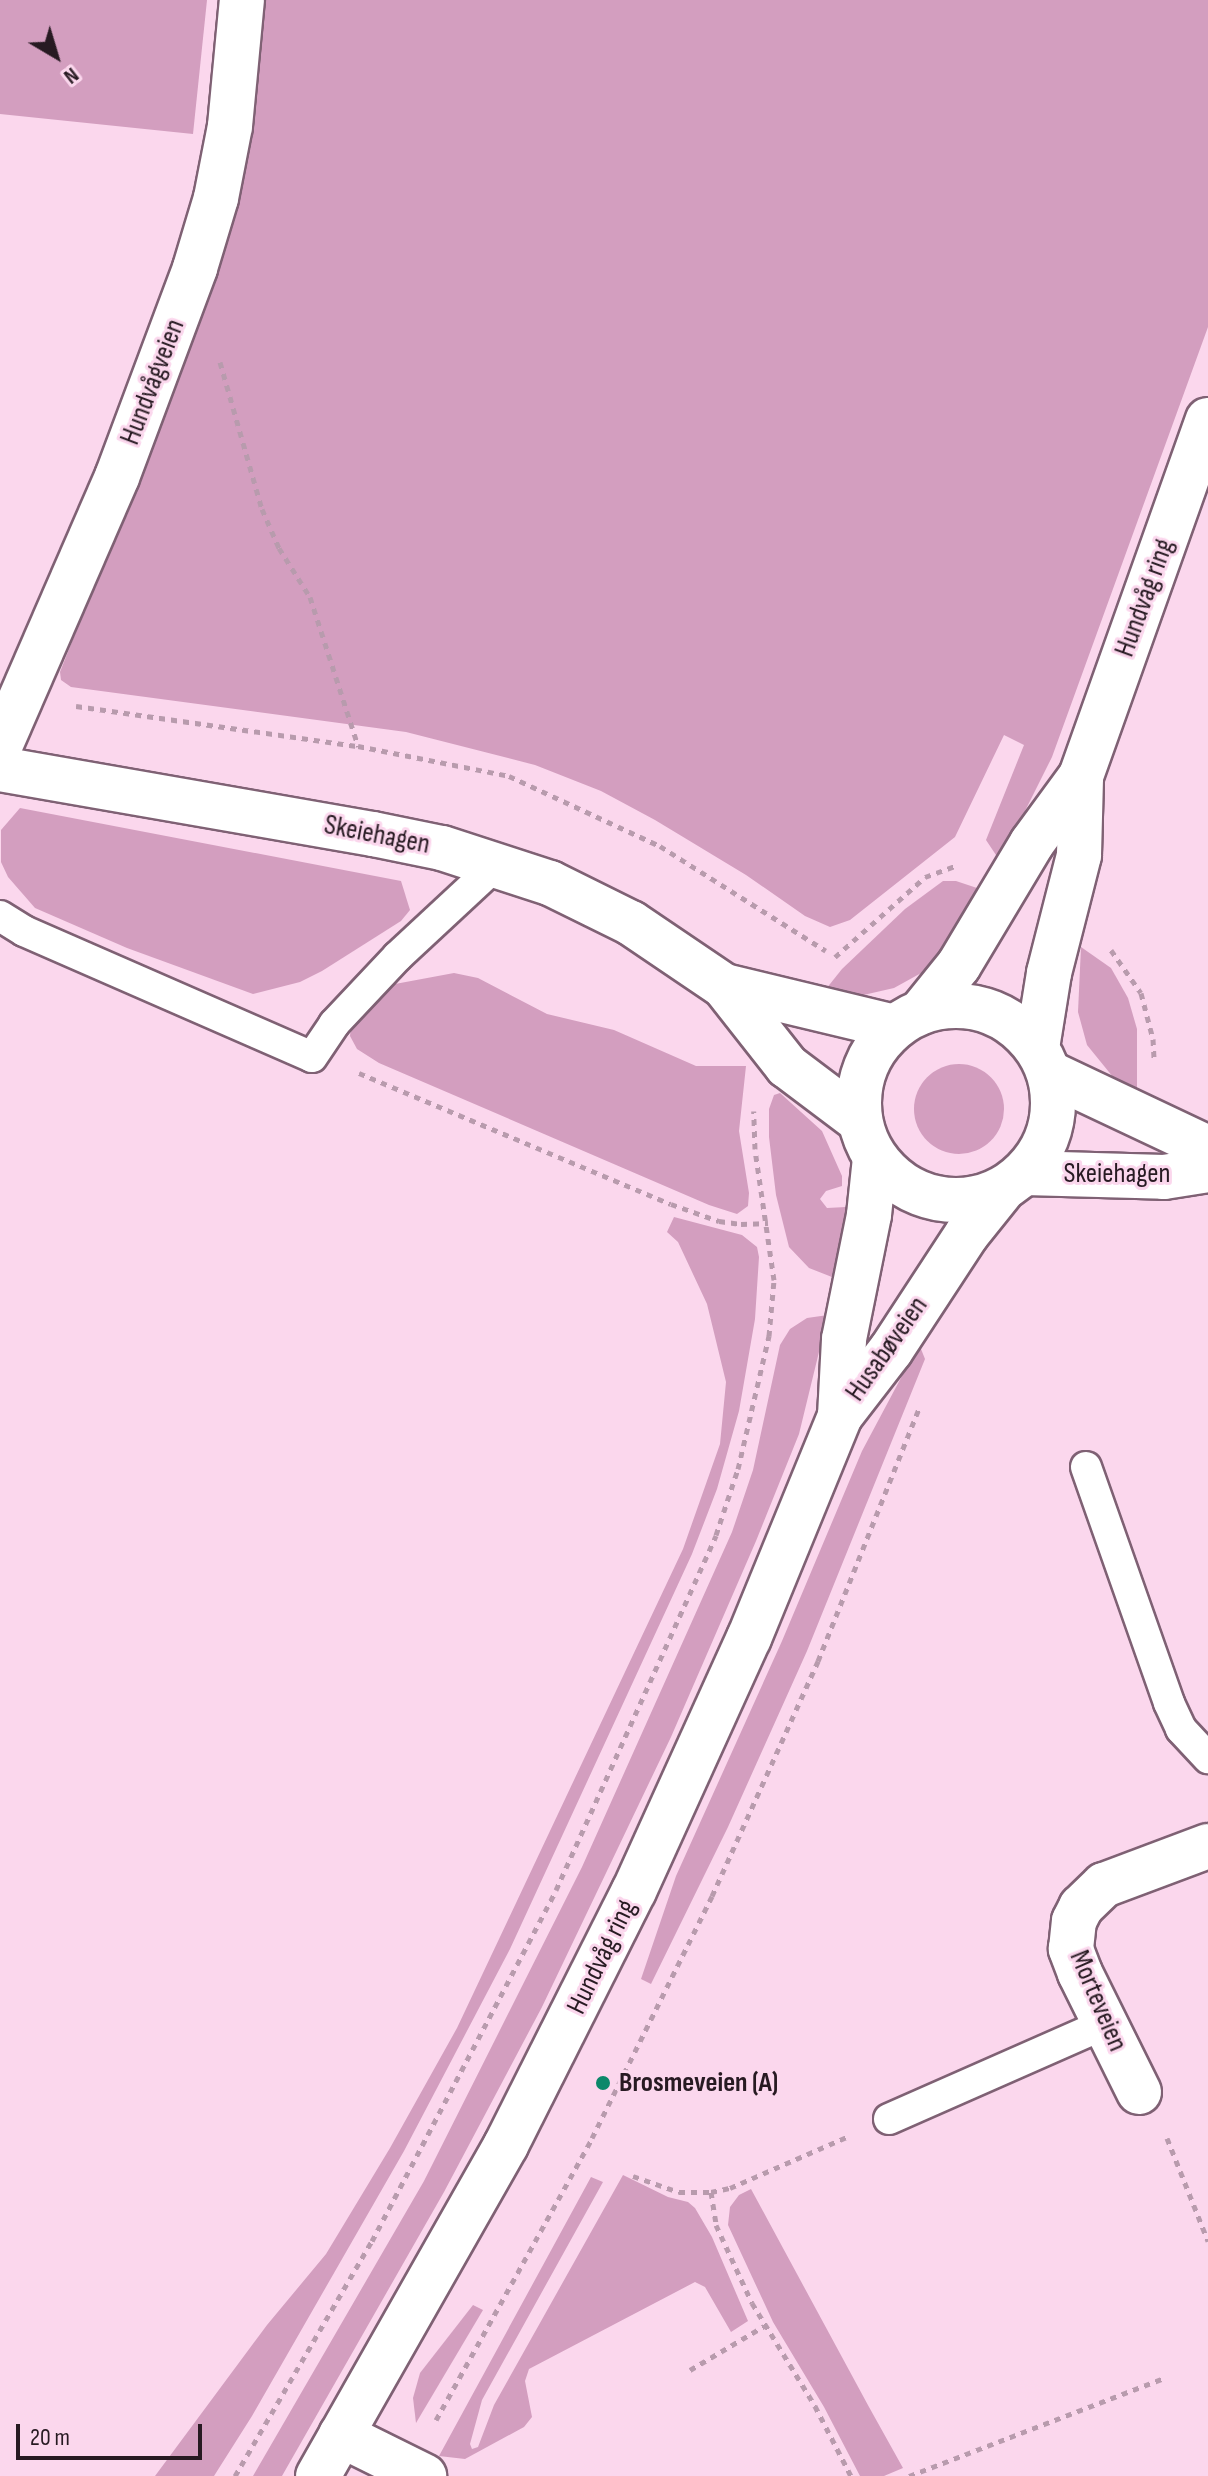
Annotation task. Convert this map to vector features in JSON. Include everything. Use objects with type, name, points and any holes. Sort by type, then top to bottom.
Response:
[{"type":"main road","name":"Hundvågveien","points":[[0,746],[117,477],[195,268],[216,198],[230,126],[242,0]]},
{"type":"main road","name":"Hundvåg ring","points":[[908,1019],[959,965],[1032,843],[1081,776],[1208,420]]},
{"type":"main road","name":"Skeiehagen","points":[[0,769],[442,848],[550,883],[631,923],[724,986],[787,1066],[868,1139]]},
{"type":"main road","name":"Hundvåg ring","points":[[1043,1060],[1049,973],[1079,855],[1081,776]]},
{"type":"main road","name":"Skeiehagen","points":[[724,986],[908,1019]]},
{"type":"main road","points":[[946,1006],[973,1007],[998,1015],[1020,1029],[1043,1060],[1054,1099],[1052,1126],[1041,1151],[1014,1181],[981,1198],[957,1201],[933,1198],[910,1190],[890,1176],[868,1139],[861,1079],[880,1042],[908,1019],[946,1006]]},
{"type":"main road","name":"Skeiehagen","points":[[1043,1060],[1208,1148]]},
{"type":"main road","name":"Husabøveien","points":[[840,1416],[844,1339],[869,1215],[868,1139]]},
{"type":"main road","name":"Skeiehagen","points":[[1014,1181],[1164,1177],[1208,1170]]},
{"type":"main road","name":"Husabøveien","points":[[840,1416],[891,1350],[967,1234],[1014,1181]]},
{"type":"main road","name":"Hundvåg ring","points":[[318,2476],[506,2145],[634,1891],[755,1624],[840,1416]]},
{"type":"main road","name":"Morteveien","points":[[1139,2092],[1104,2024],[1071,1949],[1074,1921],[1081,1907],[1104,1885],[1208,1846]]},
{"type":"main road","points":[[341,2435],[416,2472]]},
{"type":"lane","points":[[0,916],[24,931],[312,1057],[334,1024],[398,956],[495,866]]},
{"type":"lane","points":[[1086,1467],[1169,1703],[1181,1729],[1208,1758]]},
{"type":"lane","points":[[889,2119],[1104,2024]]},
{"type":"path","points":[[216,349],[262,509],[279,548],[310,597],[358,746]]},
{"type":"path","points":[[828,965],[925,877],[942,868],[962,867]]},
{"type":"path","points":[[1108,946],[1141,993],[1153,1039],[1154,1066]]},
{"type":"path","points":[[312,1057],[395,1085],[603,1178],[671,1204],[719,1221],[768,1223]]},
{"type":"path","points":[[235,2476],[372,2241],[440,2114],[556,1890],[692,1594],[738,1469],[759,1388],[774,1280],[755,1149],[755,1102]]},
{"type":"path","points":[[416,2472],[592,2138],[712,1896],[818,1661],[923,1398]]},
{"type":"path","points":[[1139,2092],[1173,2150],[1208,2241]]},
{"type":"path","points":[[633,2176],[679,2192],[711,2192],[730,2188],[889,2119]]},
{"type":"path","points":[[592,2138],[599,2141]]},
{"type":"path","points":[[711,2192],[716,2225],[764,2326],[815,2406],[851,2476]]},
{"type":"path","points":[[690,2370],[764,2326]]},
{"type":"path","points":[[909,2476],[1164,2378]]},
{"type":"shaded area","points":[[0,0],[207,0],[193,134],[0,114]]},
{"type":"shaded area","points":[[264,0],[1208,0],[1208,327],[1052,757],[1000,861],[986,840],[1024,745],[1004,735],[955,837],[850,920],[830,927],[805,916],[746,875],[655,820],[601,791],[535,765],[406,732],[71,687],[61,680],[60,672],[205,305],[241,153],[260,3]]},
{"type":"shaded area","points":[[20,808],[401,881],[410,910],[401,921],[322,971],[300,982],[253,994],[127,948],[35,908],[8,877],[1,862],[1,830]]},
{"type":"shaded area","points":[[943,881],[956,881],[983,890],[939,957],[923,972],[894,988],[859,996],[826,989],[842,969],[905,909]]},
{"type":"shaded area","points":[[1081,947],[1111,968],[1128,998],[1137,1029],[1137,1092],[1113,1077],[1087,1045],[1078,1012]]},
{"type":"shaded area","points":[[454,973],[478,978],[547,1014],[614,1030],[696,1066],[746,1066],[739,1131],[749,1193],[748,1206],[737,1214],[709,1205],[379,1063],[357,1049],[350,1036],[351,1026],[395,984]]},
{"type":"shaded area","points":[[950,1064],[968,1064],[984,1071],[997,1084],[1004,1100],[1004,1118],[997,1134],[984,1147],[968,1154],[950,1154],[934,1147],[921,1134],[914,1118],[914,1100],[921,1084],[934,1071]]},
{"type":"shaded area","points":[[780,1093],[822,1131],[842,1176],[842,1186],[826,1191],[820,1199],[827,1208],[846,1207],[837,1279],[809,1268],[789,1247],[776,1195],[769,1137],[769,1109],[774,1095]]},
{"type":"shaded area","points":[[674,1217],[742,1235],[757,1247],[759,1257],[755,1319],[739,1411],[717,1489],[692,1554],[510,1949],[404,2151],[252,2416],[214,2476],[155,2476],[267,2325],[326,2254],[390,2148],[457,2028],[683,1549],[720,1444],[726,1382],[707,1304],[678,1242],[667,1232]]},
{"type":"shaded area","points":[[828,1315],[799,1434],[756,1541],[671,1737],[542,2007],[444,2192],[282,2476],[253,2476],[424,2181],[582,1867],[732,1532],[753,1470],[780,1345],[790,1329],[807,1318]]},
{"type":"shaded area","points":[[919,1344],[925,1359],[807,1651],[728,1827],[651,1984],[641,1979],[676,1876],[782,1641],[862,1451]]},
{"type":"shaded area","points":[[623,2175],[668,2197],[688,2202],[695,2208],[712,2237],[748,2321],[731,2332],[705,2287],[695,2282],[529,2369],[525,2381],[532,2417],[524,2427],[465,2459],[439,2456],[591,2177],[603,2182],[482,2400],[470,2444],[472,2449],[478,2447],[494,2405]]},
{"type":"shaded area","points":[[751,2189],[903,2468],[884,2476],[860,2476],[824,2407],[773,2322],[728,2225],[730,2207],[739,2195]]},
{"type":"shaded area","points":[[473,2305],[483,2310],[416,2423],[413,2398],[420,2373]]},
{"type":"place","name":"Brosmeveien (A)","points":[[603,2083]]}]
